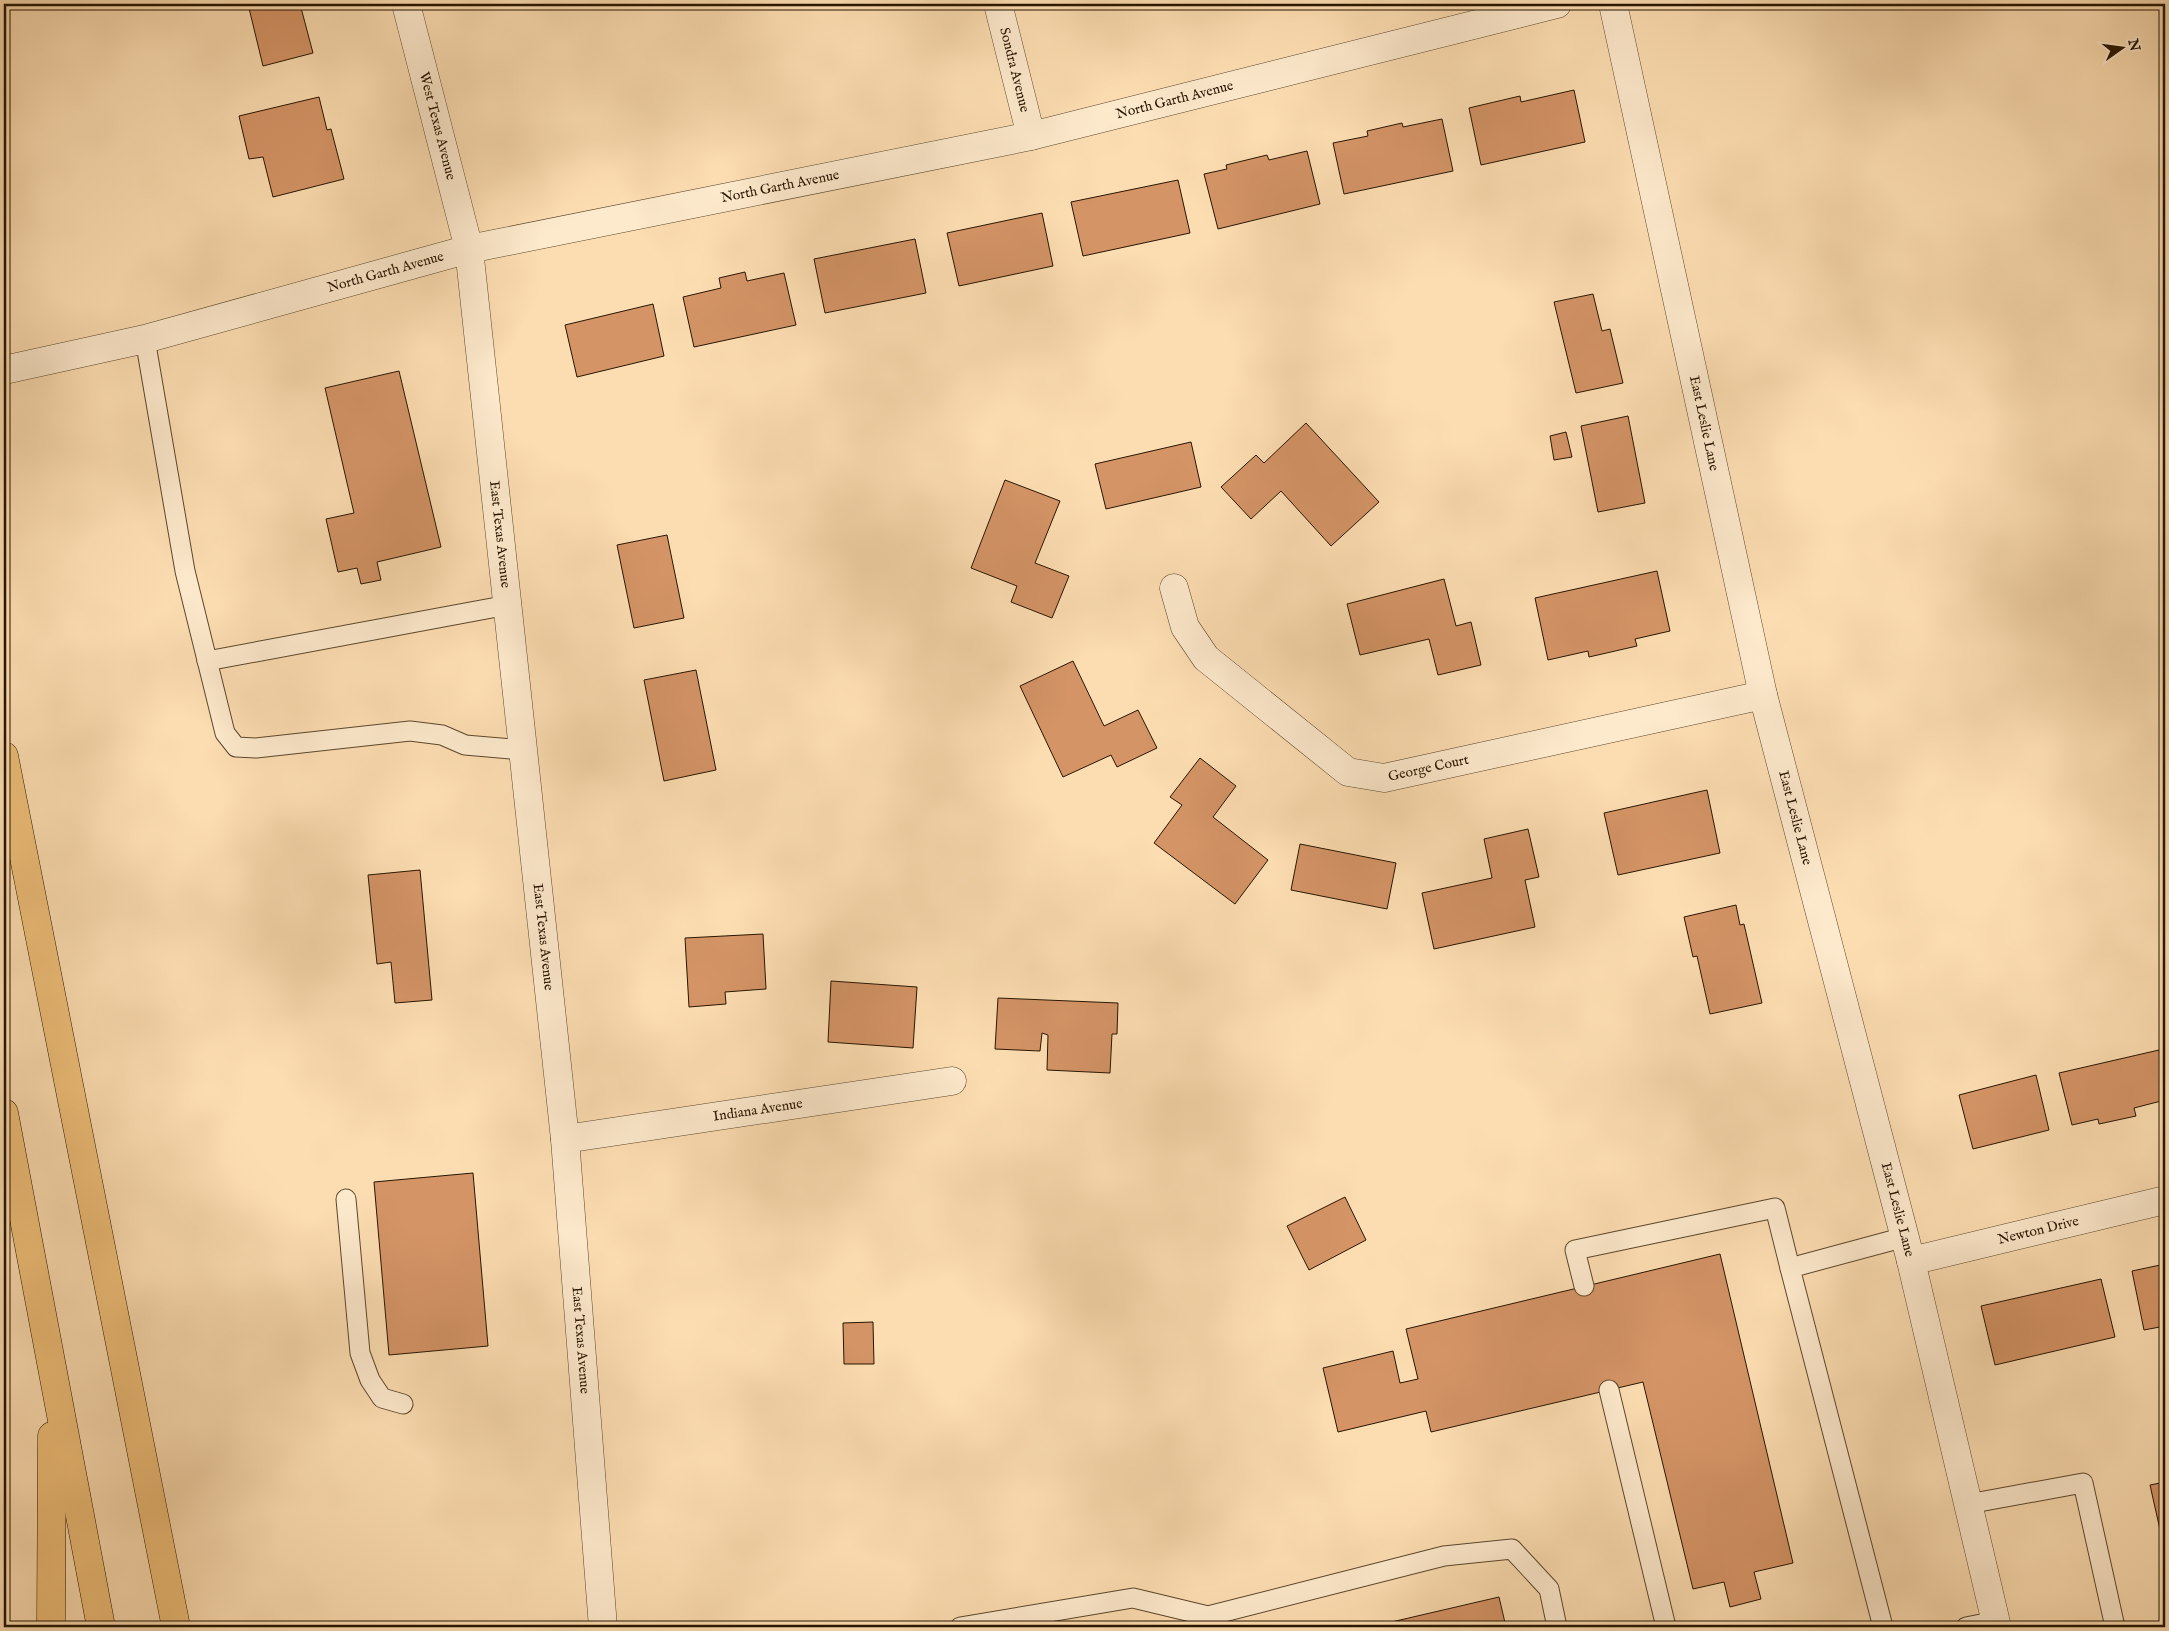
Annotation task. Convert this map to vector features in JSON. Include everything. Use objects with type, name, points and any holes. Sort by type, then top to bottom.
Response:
[{"type":"highway","points":[[4,756],[176,1627]]},
{"type":"highway","points":[[4,1113],[101,1627]]},
{"type":"highway","points":[[51,1627],[52,1372]]},
{"type":"highway","points":[[149,1487],[191,1627]]},
{"type":"street","name":"West Texas Avenue","points":[[406,4],[470,249]]},
{"type":"street","name":"Sondra Avenue","points":[[998,4],[1031,136]]},
{"type":"street","name":"North Garth Avenue","points":[[4,370],[145,340],[470,249],[1031,136],[1557,4]]},
{"type":"street","name":"East Leslie Lane","points":[[1613,4],[1762,695],[1908,1249],[1996,1624]]},
{"type":"street","name":"East Texas Avenue","points":[[470,249],[565,1140],[603,1627]]},
{"type":"street","name":"George Court","points":[[1174,588],[1185,627],[1206,658],[1348,772],[1357,774],[1384,778],[1762,695]]},
{"type":"street","name":"Indiana Avenue","points":[[565,1140],[952,1082]]},
{"type":"street","name":"Newton Drive","points":[[1908,1249],[2165,1200]]},
{"type":"lane","points":[[145,340],[185,571],[225,733],[236,747],[256,748],[410,731],[442,735],[465,745],[523,750]]},
{"type":"lane","points":[[207,661],[508,605]]},
{"type":"lane","points":[[346,1199],[360,1353],[370,1380],[382,1398],[402,1404]]},
{"type":"lane","points":[[1584,1286],[1575,1250],[1775,1208],[1883,1627]]},
{"type":"lane","points":[[1790,1268],[1908,1249]]},
{"type":"lane","points":[[1609,1390],[1666,1627]]},
{"type":"lane","points":[[1968,1504],[2083,1483],[2115,1627]]},
{"type":"lane","points":[[960,1627],[1133,1598],[1208,1616],[1444,1556],[1512,1549],[1549,1588],[1557,1627]]},
{"type":"lane","points":[[1966,1627],[1996,1624]]},
{"type":"building","points":[[248,4],[300,4],[313,53],[263,66]]},
{"type":"building","points":[[1574,90],[1585,142],[1481,165],[1469,108],[1520,96],[1521,102]]},
{"type":"building","points":[[319,97],[327,130],[331,129],[344,179],[273,197],[263,157],[249,159],[239,116]]},
{"type":"building","points":[[1442,119],[1453,171],[1344,194],[1333,143],[1368,136],[1367,131],[1402,123],[1403,127]]},
{"type":"building","points":[[1307,151],[1320,204],[1218,229],[1204,174],[1227,169],[1226,165],[1267,155],[1269,160]]},
{"type":"building","points":[[1178,180],[1190,233],[1083,256],[1071,202]]},
{"type":"building","points":[[1042,213],[1053,266],[959,286],[947,233]]},
{"type":"building","points":[[915,239],[926,293],[825,313],[814,259]]},
{"type":"building","points":[[745,272],[747,281],[784,273],[796,325],[694,347],[683,297],[721,288],[719,278]]},
{"type":"building","points":[[1593,294],[1602,331],[1610,329],[1623,383],[1576,393],[1554,302]]},
{"type":"building","points":[[653,304],[664,356],[577,377],[565,325]]},
{"type":"building","points":[[399,371],[441,547],[377,562],[381,580],[361,584],[357,568],[338,572],[326,519],[354,513],[325,388]]},
{"type":"building","points":[[1628,416],[1645,503],[1598,512],[1581,426]]},
{"type":"building","points":[[1306,423],[1379,502],[1331,546],[1281,491],[1251,519],[1221,487],[1256,455],[1264,463]]},
{"type":"building","points":[[1566,432],[1572,457],[1554,460],[1550,436]]},
{"type":"building","points":[[1191,442],[1201,487],[1106,509],[1095,464]]},
{"type":"building","points":[[1005,480],[1060,501],[1035,563],[1069,576],[1052,618],[1011,602],[1017,586],[971,568]]},
{"type":"building","points":[[667,535],[684,618],[634,628],[617,545]]},
{"type":"building","points":[[1657,571],[1670,631],[1635,639],[1637,646],[1589,657],[1588,651],[1548,660],[1535,598]]},
{"type":"building","points":[[1444,579],[1456,626],[1471,622],[1481,665],[1438,675],[1429,639],[1360,655],[1347,604]]},
{"type":"building","points":[[1073,661],[1104,726],[1138,710],[1157,748],[1117,767],[1111,755],[1063,777],[1020,686]]},
{"type":"building","points":[[696,670],[716,770],[664,781],[644,680]]},
{"type":"building","points":[[1200,758],[1236,786],[1213,817],[1268,860],[1235,904],[1154,843],[1182,805],[1170,797]]},
{"type":"building","points":[[1707,790],[1720,853],[1618,875],[1604,813]]},
{"type":"building","points":[[1528,829],[1539,877],[1525,880],[1535,927],[1434,949],[1422,893],[1492,878],[1484,839]]},
{"type":"building","points":[[1300,844],[1396,863],[1387,909],[1291,890]]},
{"type":"building","points":[[420,870],[432,1000],[395,1003],[391,962],[377,964],[368,875]]},
{"type":"building","points":[[1736,905],[1740,925],[1744,924],[1762,1003],[1710,1014],[1697,956],[1693,957],[1684,917]]},
{"type":"building","points":[[763,934],[766,989],[725,992],[726,1004],[689,1007],[685,938]]},
{"type":"building","points":[[831,981],[917,987],[913,1048],[828,1042]]},
{"type":"building","points":[[998,998],[1118,1003],[1117,1034],[1112,1034],[1110,1073],[1047,1070],[1048,1035],[1042,1033],[1040,1051],[995,1049]]},
{"type":"building","points":[[2159,1050],[2165,1076],[2165,1100],[2134,1108],[2136,1116],[2099,1124],[2098,1119],[2072,1125],[2059,1073]]},
{"type":"building","points":[[2036,1075],[2049,1130],[1973,1149],[1959,1095]]},
{"type":"building","points":[[473,1173],[488,1346],[389,1355],[374,1182]]},
{"type":"building","points":[[1345,1197],[1366,1240],[1309,1270],[1287,1226]]},
{"type":"building","points":[[1720,1254],[1793,1563],[1754,1572],[1761,1599],[1730,1607],[1724,1582],[1693,1589],[1643,1382],[1431,1432],[1426,1411],[1338,1432],[1323,1368],[1393,1351],[1400,1383],[1418,1379],[1406,1329]]},
{"type":"building","points":[[2165,1264],[2165,1326],[2144,1330],[2132,1271]]},
{"type":"building","points":[[2101,1279],[2115,1337],[1995,1365],[1981,1306]]},
{"type":"building","points":[[873,1322],[874,1364],[844,1364],[843,1323]]},
{"type":"building","points":[[2165,1482],[2165,1552],[2150,1485]]},
{"type":"building","points":[[1499,1597],[1506,1627],[1370,1627]]}]
